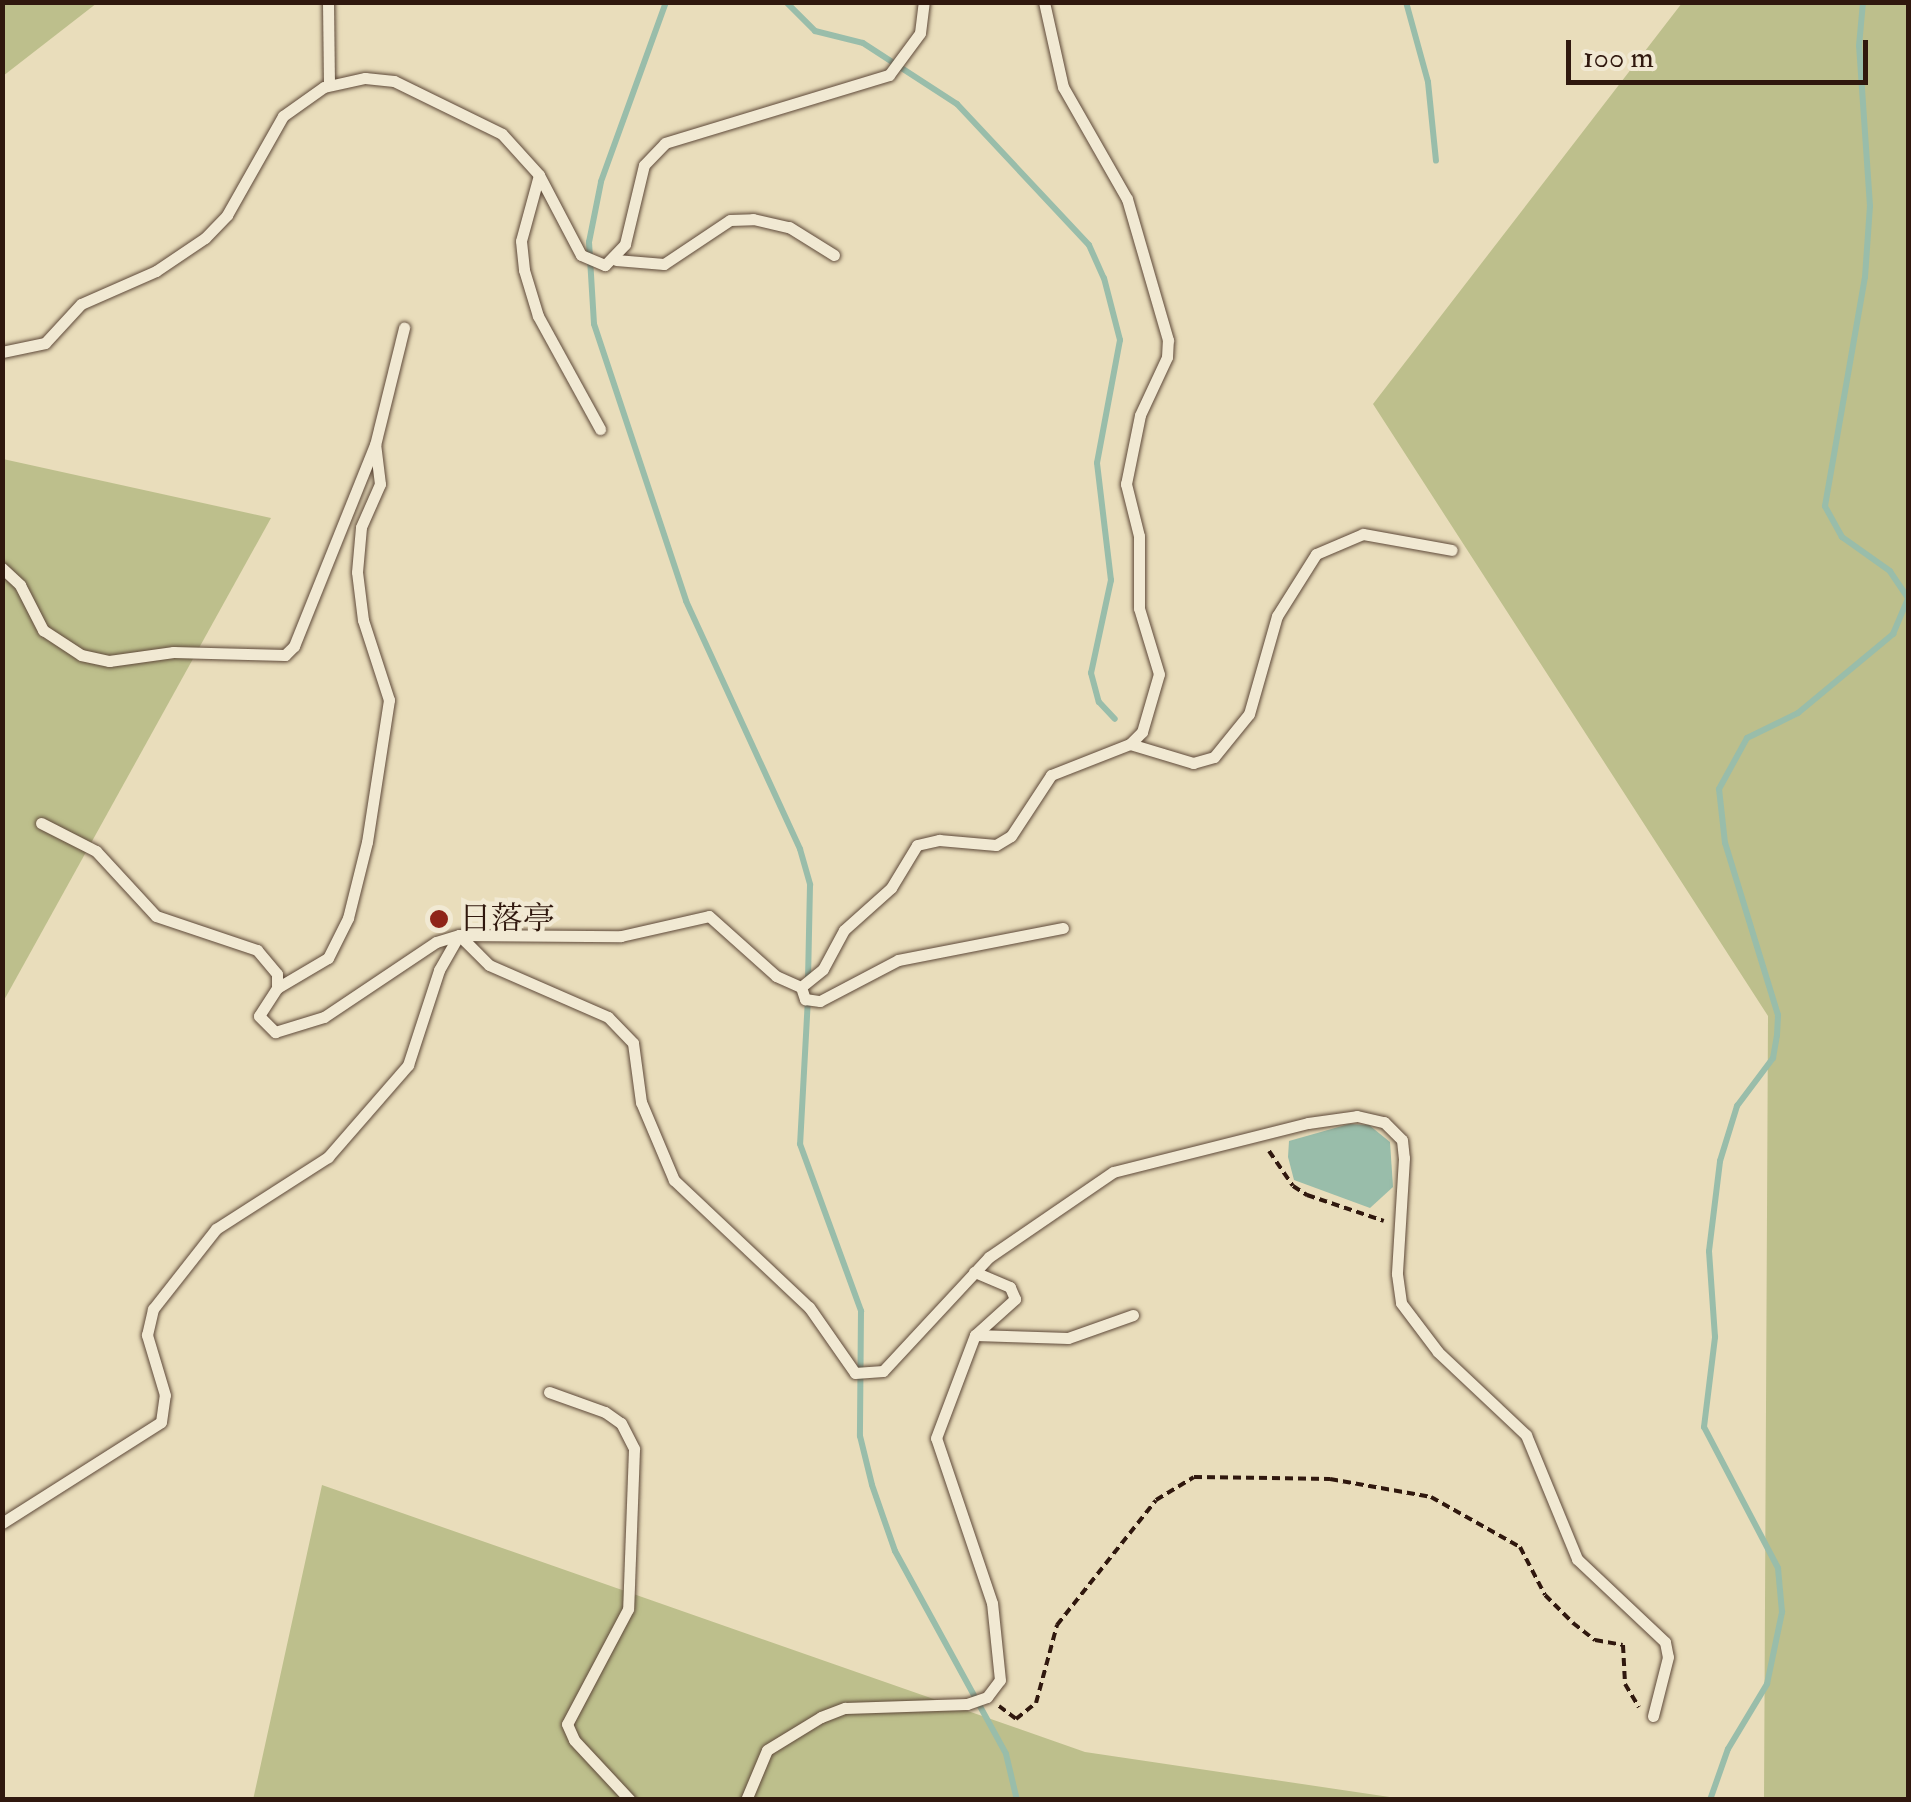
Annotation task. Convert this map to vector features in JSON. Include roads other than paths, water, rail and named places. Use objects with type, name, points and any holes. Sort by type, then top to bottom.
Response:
[{"type":"lane","points":[[328,2],[329,85]]},
{"type":"lane","points":[[616,260],[636,182],[665,143],[889,76],[920,33],[924,2]]},
{"type":"lane","points":[[801,987],[823,969],[844,930],[891,888],[916,845],[939,840],[996,844],[1011,836],[1051,775],[1130,744],[1151,716],[1159,674],[1140,608],[1139,536],[1126,484],[1140,415],[1168,357],[1168,340],[1127,198],[1063,88],[1044,2]]},
{"type":"lane","points":[[2,352],[45,343],[81,304],[156,271],[206,238],[226,215],[283,116],[329,85],[365,78],[427,93],[502,134],[539,175],[581,255],[595,264],[616,260],[664,264],[730,220],[752,219],[789,227],[834,256]]},
{"type":"lane","points":[[539,175],[521,241],[524,270],[538,316],[600,429]]},
{"type":"lane","points":[[2,568],[20,585],[43,630],[81,656],[109,661],[173,652],[285,654],[294,646],[375,445],[404,328]]},
{"type":"lane","points":[[375,445],[380,484],[361,527],[357,572],[363,620],[389,700],[367,842],[348,918],[328,958],[277,988],[262,1003],[262,1026],[296,1030],[354,1000],[436,942],[459,935],[621,936],[709,916],[776,976],[801,987],[805,999],[820,1000],[912,956],[1063,928]]},
{"type":"lane","points":[[1130,744],[1192,762],[1214,757],[1249,714],[1277,616],[1316,554],[1364,534],[1452,550]]},
{"type":"lane","points":[[41,823],[107,860],[156,916],[257,950],[277,974],[277,988]]},
{"type":"lane","points":[[459,935],[489,965],[622,1026],[633,1043],[653,1138],[674,1180],[809,1308],[855,1373],[883,1371],[974,1272],[1113,1172],[1259,1134],[1357,1116],[1384,1122],[1402,1140],[1402,1228],[1396,1274],[1413,1325],[1526,1435],[1576,1559],[1665,1642],[1668,1657],[1653,1716]]},
{"type":"lane","points":[[2,1523],[161,1422],[165,1395],[148,1335],[154,1309],[216,1229],[328,1157],[408,1065],[439,970],[459,935]]},
{"type":"lane","points":[[746,1800],[767,1750],[821,1717],[845,1708],[939,1708],[988,1698],[1000,1680],[1000,1633],[936,1438],[975,1335],[1015,1299],[1010,1287],[974,1272]]},
{"type":"lane","points":[[975,1335],[1068,1338],[1132,1315]]},
{"type":"lane","points":[[549,1392],[605,1412],[621,1423],[634,1449],[628,1609],[567,1724],[574,1740],[630,1800]]},
{"type":"waterway","points":[[666,2],[601,182],[589,242],[594,324],[686,601],[800,849],[810,885],[808,981]]},
{"type":"waterway","points":[[786,2],[815,31],[863,43],[957,104],[1089,245],[1104,278],[1120,340],[1097,463],[1111,580],[1091,673],[1099,702],[1115,719]]},
{"type":"waterway","points":[[1406,2],[1428,82],[1436,161]]},
{"type":"waterway","points":[[1710,1800],[1728,1749],[1767,1684],[1782,1612],[1778,1568],[1704,1427],[1715,1337],[1709,1251],[1720,1161],[1737,1106],[1773,1058],[1778,1015],[1725,843],[1719,789],[1747,738],[1798,713],[1893,634],[1908,598],[1890,571],[1842,537],[1825,506],[1865,277],[1870,206],[1859,46],[1863,2]]},
{"type":"waterway","points":[[808,998],[800,1144],[861,1311],[860,1436],[872,1485],[895,1551],[1006,1754],[1017,1800]]},
{"type":"place","name":"日落亭","points":[[439,919]]}]
